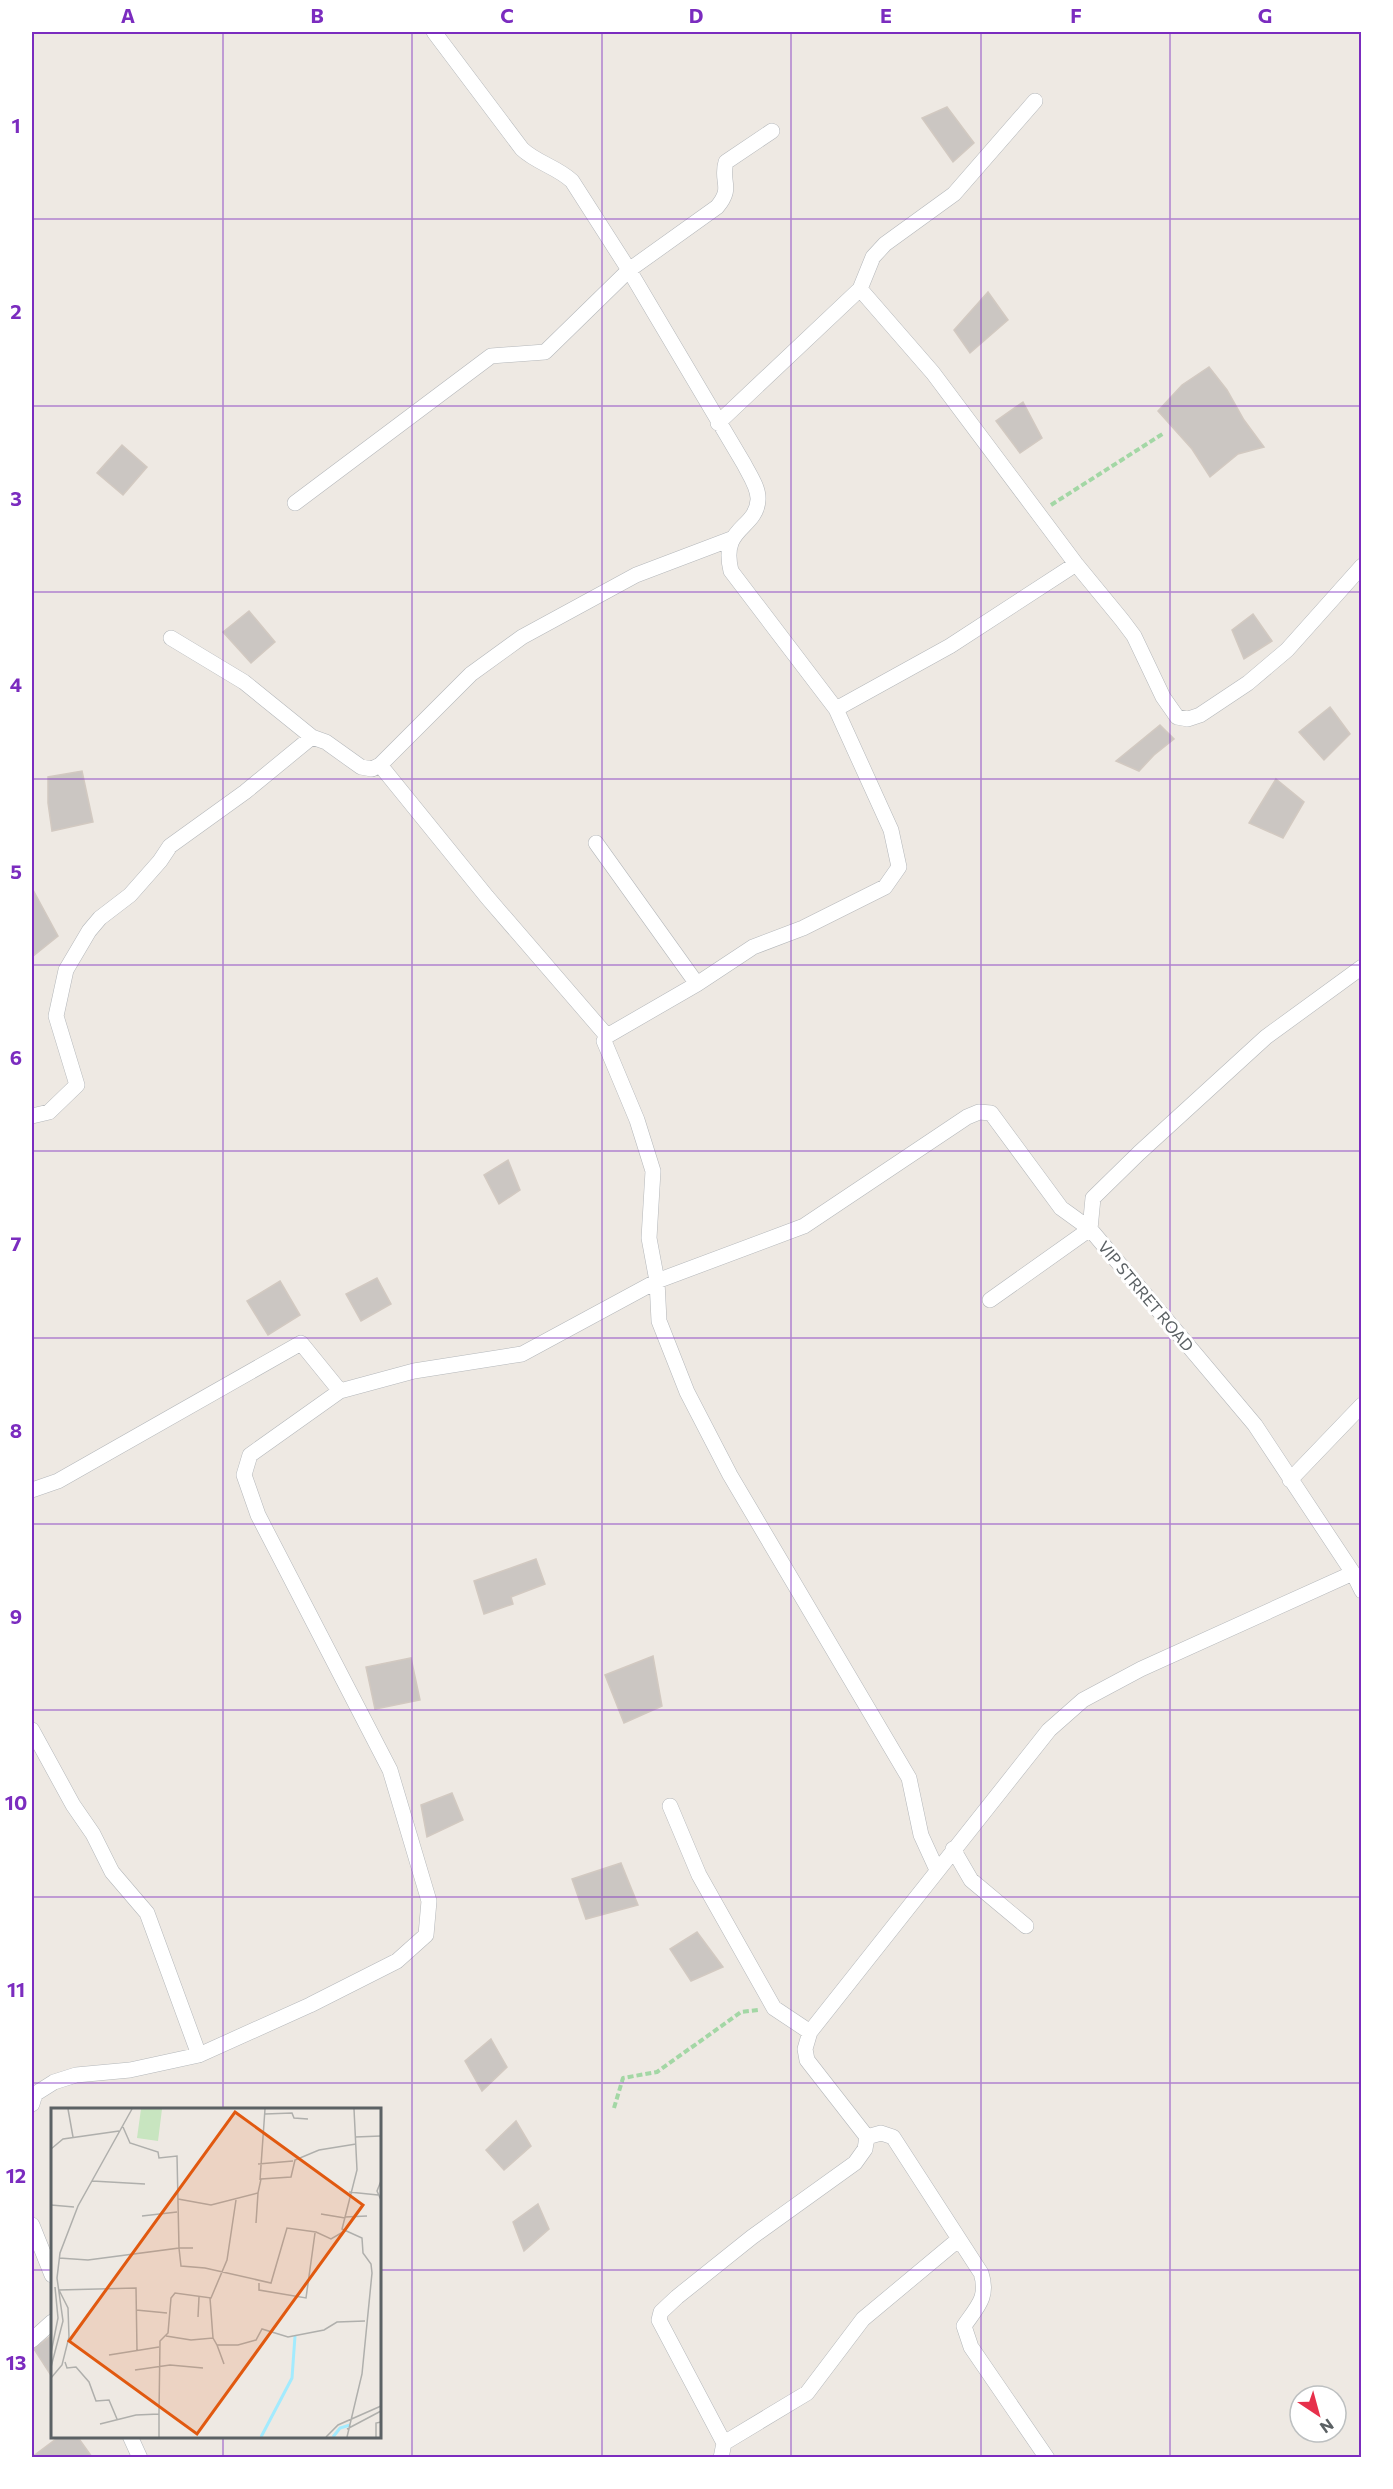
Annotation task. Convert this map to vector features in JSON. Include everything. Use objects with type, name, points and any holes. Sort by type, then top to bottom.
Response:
[{"type":"street","points":[[434,32],[522,148],[530,156],[562,172],[572,182],[629,270],[744,464],[759,498],[755,512],[731,540],[727,555],[731,571],[836,709],[891,830],[899,867],[885,887],[803,928],[753,947],[697,984],[607,1036],[604,1041],[637,1120],[653,1171],[648,1238],[657,1281],[659,1321],[687,1392],[730,1475],[909,1778],[921,1835],[937,1870]]},
{"type":"street","points":[[718,423],[860,289],[873,256],[885,244],[954,194],[1035,101]]},
{"type":"street","points":[[295,503],[490,356],[545,352],[629,270],[717,207],[727,189],[726,162],[772,131]]},
{"type":"street","points":[[860,289],[933,373],[1076,564],[1134,636],[1163,696],[1177,717],[1188,719],[1200,715],[1248,682],[1287,650],[1362,566]]},
{"type":"street","points":[[171,638],[244,682],[312,737],[326,742],[362,767],[372,769],[380,765],[471,674],[522,637],[636,575],[731,540]]},
{"type":"street","points":[[836,709],[950,646],[1076,564]]},
{"type":"street","points":[[32,1116],[50,1112],[77,1085],[56,1016],[66,970],[89,931],[100,918],[130,895],[170,846],[245,792],[312,737]]},
{"type":"street","points":[[380,765],[487,897],[607,1036]]},
{"type":"street","points":[[596,843],[697,984]]},
{"type":"street","name":"VIP STRRET ROAD","points":[[1362,967],[1266,1037],[1139,1153],[1093,1198],[1090,1229],[1255,1425],[1353,1573],[1362,1591]]},
{"type":"street","points":[[32,2104],[35,2094],[54,2082],[76,2075],[130,2070],[199,2055],[310,2005],[397,1962],[426,1935],[429,1900],[390,1770],[258,1515],[243,1475],[250,1455],[340,1391],[414,1371],[522,1354],[657,1281],[804,1226],[948,1128],[979,1112],[992,1113],[1061,1208],[1090,1229],[990,1300]]},
{"type":"street","points":[[32,1490],[58,1482],[301,1343],[340,1391]]},
{"type":"street","points":[[1290,1480],[1362,1405]]},
{"type":"street","points":[[959,2239],[863,2319],[807,2393],[722,2450],[659,2320],[661,2312],[752,2237],[855,2163],[865,2149],[867,2137],[807,2061],[805,2049],[810,2032],[1049,1730],[1083,1700],[1141,1669],[1353,1573]]},
{"type":"street","points":[[32,1730],[93,1834],[112,1872],[147,1913],[199,2055]]},
{"type":"street","points":[[670,1806],[699,1875],[774,2008],[810,2032]]},
{"type":"street","points":[[953,1849],[971,1880],[1026,1926]]},
{"type":"street","points":[[867,2137],[880,2133],[893,2137],[981,2273],[985,2285],[984,2294],[964,2326],[971,2347],[1047,2457]]},
{"type":"street","points":[[32,2225],[51,2273]]},
{"type":"street","points":[[32,2340],[51,2323]]},
{"type":"street","points":[[131,2438],[140,2457]]},
{"type":"path","points":[[1039,514],[1164,433]]},
{"type":"path","points":[[614,2108],[623,2078],[657,2072],[741,2012],[774,2008]]},
{"type":"building","points":[[947,107],[974,143],[953,162],[922,118]]},
{"type":"building","points":[[988,292],[1008,320],[970,353],[954,330]]},
{"type":"building","points":[[1209,367],[1227,390],[1244,420],[1264,447],[1238,454],[1210,477],[1192,449],[1158,411],[1182,385]]},
{"type":"building","points":[[1023,402],[1042,438],[1020,453],[996,421]]},
{"type":"building","points":[[122,445],[147,467],[123,495],[97,473]]},
{"type":"building","points":[[249,611],[275,642],[251,663],[223,632]]},
{"type":"building","points":[[1253,614],[1272,641],[1244,659],[1232,630]]},
{"type":"building","points":[[1330,707],[1350,734],[1324,760],[1299,732]]},
{"type":"building","points":[[1160,725],[1174,739],[1139,771],[1116,761]]},
{"type":"building","points":[[82,771],[93,822],[52,831],[48,803],[48,777]]},
{"type":"building","points":[[1276,779],[1304,802],[1283,838],[1249,823]]},
{"type":"building","points":[[32,888],[58,936],[32,957]]},
{"type":"building","points":[[508,1160],[520,1190],[499,1204],[484,1175]]},
{"type":"building","points":[[377,1278],[391,1304],[361,1321],[346,1294]]},
{"type":"building","points":[[280,1281],[300,1315],[268,1335],[247,1301]]},
{"type":"building","points":[[536,1559],[545,1584],[511,1597],[513,1604],[484,1614],[474,1581]]},
{"type":"building","points":[[653,1656],[662,1706],[624,1723],[605,1675]]},
{"type":"building","points":[[411,1658],[420,1700],[375,1709],[366,1667]]},
{"type":"building","points":[[452,1793],[463,1820],[427,1837],[421,1805]]},
{"type":"building","points":[[621,1863],[638,1905],[586,1919],[572,1879]]},
{"type":"building","points":[[697,1932],[723,1967],[691,1981],[670,1949]]},
{"type":"building","points":[[491,2039],[507,2067],[482,2091],[465,2061]]},
{"type":"building","points":[[516,2121],[531,2146],[504,2170],[486,2150]]},
{"type":"building","points":[[538,2204],[549,2229],[524,2251],[513,2222]]},
{"type":"building","points":[[51,2336],[51,2375],[34,2349]]},
{"type":"building","points":[[57,2438],[78,2438],[92,2457],[32,2457]]}]
